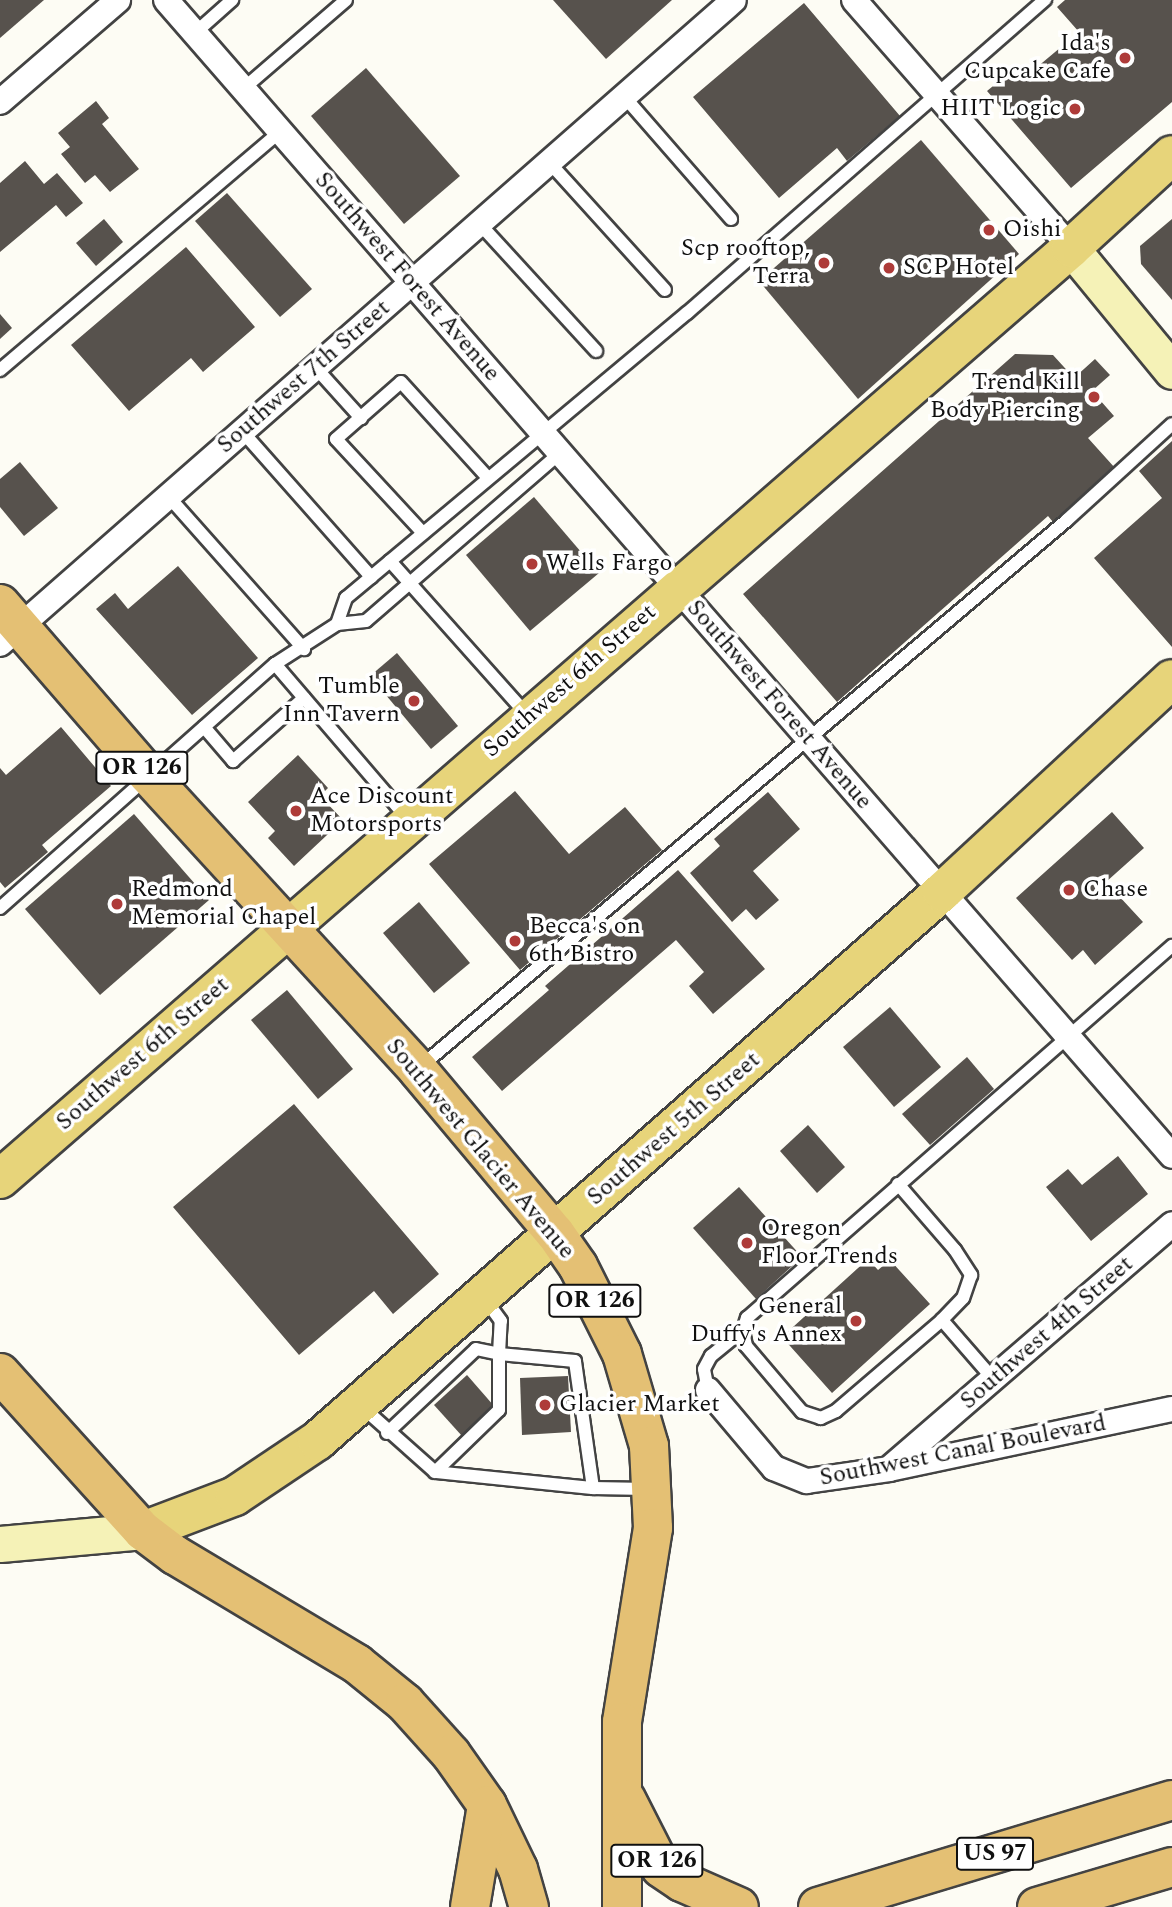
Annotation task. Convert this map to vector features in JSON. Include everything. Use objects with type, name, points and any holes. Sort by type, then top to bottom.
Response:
[{"type":"highway","name":"Southwest Glacier Avenue","points":[[7,625],[418,1070],[555,1233],[578,1266],[622,1354],[649,1446],[653,1528],[622,1723],[619,1774],[622,1907]]},
{"type":"highway","points":[[0,1373],[143,1531],[175,1555],[357,1664],[405,1703],[451,1754],[486,1805],[518,1869],[530,1907]]},
{"type":"highway","name":"OR 126","points":[[619,1774],[630,1814],[661,1868],[682,1882],[739,1907]]},
{"type":"highway","name":"US 97","points":[[818,1907],[1172,1800]]},
{"type":"highway","points":[[470,1907],[486,1805]]},
{"type":"highway","name":"US 97","points":[[1037,1907],[1172,1867]]},
{"type":"main road","name":"Southwest 6th Street","points":[[0,1180],[1071,248],[1172,155]]},
{"type":"main road","points":[[1071,248],[1172,371]]},
{"type":"main road","name":"Southwest 5th Street","points":[[143,1531],[235,1496],[278,1471],[360,1404],[942,892],[1172,678]]},
{"type":"main road","points":[[0,1544],[143,1531]]},
{"type":"street","points":[[0,103],[118,0]]},
{"type":"street","name":"Southwest Forest Avenue","points":[[166,0],[1172,1156]]},
{"type":"street","name":"Southwest 7th Street","points":[[7,625],[168,496],[622,94],[734,0]]},
{"type":"street","points":[[854,0],[1071,248]]},
{"type":"street","name":"Southwest 4th Street","points":[[889,1469],[995,1381],[1172,1224]]},
{"type":"street","name":"Southwest Canal Boulevard","points":[[708,1390],[774,1468],[807,1480],[889,1469],[1172,1409]]},
{"type":"lane","points":[[195,33],[232,0]]},
{"type":"lane","points":[[243,89],[346,0]]},
{"type":"lane","points":[[337,624],[346,598],[939,96],[1045,0]]},
{"type":"lane","points":[[622,94],[731,219]]},
{"type":"lane","points":[[0,370],[280,132]]},
{"type":"lane","points":[[548,161],[665,290]]},
{"type":"lane","points":[[478,222],[596,351]]},
{"type":"lane","points":[[315,367],[361,418]]},
{"type":"lane","points":[[423,533],[336,439],[401,382],[487,477]]},
{"type":"lane","points":[[418,1070],[1067,520],[1172,424]]},
{"type":"lane","points":[[242,431],[371,577]]},
{"type":"lane","points":[[0,908],[275,664],[304,649],[337,624],[366,621],[560,453]]},
{"type":"lane","points":[[168,496],[304,649]]},
{"type":"lane","points":[[390,561],[529,717]]},
{"type":"lane","points":[[275,664],[410,821]]},
{"type":"lane","points":[[204,727],[233,761],[304,698]]},
{"type":"lane","points":[[898,1184],[955,1250],[971,1275],[963,1298],[942,1320],[836,1411],[821,1418],[802,1412],[746,1346],[743,1330],[747,1318],[898,1184],[1172,946]]},
{"type":"lane","points":[[435,1472],[499,1410],[501,1321],[484,1297]]},
{"type":"lane","points":[[942,1320],[995,1381]]},
{"type":"lane","points":[[708,1390],[704,1369],[711,1356],[743,1330]]},
{"type":"lane","points":[[387,1433],[476,1349],[499,1354],[575,1361],[593,1488]]},
{"type":"lane","points":[[360,1404],[387,1433],[435,1472],[593,1488],[651,1489]]},
{"type":"building","points":[[0,0],[44,0],[0,38]]},
{"type":"building","points":[[553,0],[672,0],[606,59]]},
{"type":"building","points":[[1065,0],[1172,0],[1172,102],[1071,188],[987,91],[1015,68],[1024,78],[1079,32],[1057,7]]},
{"type":"building","points":[[804,3],[900,116],[847,161],[837,148],[779,198],[693,97]]},
{"type":"building","points":[[366,68],[460,176],[404,224],[311,116]]},
{"type":"building","points":[[96,101],[109,118],[102,124],[139,169],[110,192],[95,175],[85,183],[61,154],[70,147],[58,133]]},
{"type":"building","name":"SCP Hotel","points":[[921,140],[1019,254],[858,399],[759,281]]},
{"type":"building","points":[[25,161],[44,184],[57,173],[83,203],[66,217],[56,205],[0,252],[0,183]]},
{"type":"building","points":[[227,193],[312,289],[280,317],[195,221]]},
{"type":"building","points":[[104,219],[123,242],[96,266],[76,243]]},
{"type":"building","points":[[1172,219],[1172,300],[1141,264],[1140,246]]},
{"type":"building","points":[[186,247],[255,327],[203,372],[191,358],[129,411],[71,345]]},
{"type":"building","points":[[0,314],[12,328],[0,339]]},
{"type":"building","points":[[1015,354],[1053,355],[1074,378],[1095,359],[1110,375],[1092,391],[1114,416],[1088,438],[1115,468],[1053,522],[1048,516],[837,702],[743,594]]},
{"type":"building","points":[[1172,441],[1172,647],[1094,558],[1162,498],[1139,471]]},
{"type":"building","points":[[20,462],[58,508],[24,536],[0,507],[0,479]]},
{"type":"building","name":"Wells Fargo","points":[[534,497],[599,573],[530,631],[466,555]]},
{"type":"building","points":[[178,566],[258,658],[192,715],[96,609],[115,593],[128,609]]},
{"type":"building","name":"Tumble Inn Tavern","points":[[397,653],[458,726],[431,749],[370,676]]},
{"type":"building","points":[[61,727],[111,786],[42,845],[48,852],[5,888],[0,882],[0,768],[6,775]]},
{"type":"building","name":"Ace Discount Motorsports","points":[[298,755],[328,788],[320,796],[343,820],[294,866],[268,838],[275,831],[248,802]]},
{"type":"building","points":[[515,791],[569,854],[625,807],[662,850],[520,970],[429,864]]},
{"type":"building","points":[[768,792],[800,829],[753,871],[779,900],[756,920],[746,909],[732,922],[690,873],[720,846],[714,839]]},
{"type":"building","name":"Chase","points":[[1112,812],[1144,848],[1106,882],[1143,922],[1095,965],[1083,950],[1072,960],[1016,898]]},
{"type":"building","name":"Redmond Memorial Chapel","points":[[134,814],[209,900],[100,995],[25,909]]},
{"type":"building","points":[[678,870],[765,969],[713,1014],[689,986],[704,972],[676,940],[502,1091],[472,1057],[549,990],[545,986]]},
{"type":"building","points":[[419,902],[470,963],[434,993],[383,933]]},
{"type":"building","points":[[287,990],[353,1069],[318,1099],[251,1020]]},
{"type":"building","points":[[890,1007],[941,1067],[894,1107],[843,1047]]},
{"type":"building","points":[[967,1057],[994,1089],[930,1145],[902,1114]]},
{"type":"building","points":[[294,1104],[439,1274],[393,1314],[374,1291],[299,1355],[173,1207]]},
{"type":"building","points":[[808,1125],[845,1167],[817,1193],[780,1151]]},
{"type":"building","points":[[1118,1156],[1148,1194],[1091,1241],[1046,1187],[1068,1169],[1082,1185]]},
{"type":"building","name":"Oregon Floor Trends","points":[[739,1187],[802,1257],[756,1299],[693,1228]]},
{"type":"building","name":"General Duffy's Annex","points":[[868,1259],[878,1270],[890,1260],[930,1304],[832,1393],[782,1337]]},
{"type":"building","points":[[467,1375],[494,1406],[462,1436],[434,1405]]},
{"type":"building","name":"Glacier Market","points":[[568,1376],[571,1432],[522,1435],[520,1378]]},
{"type":"place","name":"Ida's Cupcake Cafe","points":[[1125,58]]},
{"type":"place","name":"HIIT Logic","points":[[1075,109]]},
{"type":"place","name":"Oishi","points":[[989,230]]},
{"type":"place","name":"Scp rooftop, Terra","points":[[824,263]]},
{"type":"place","name":"SCP Hotel","points":[[889,268]]},
{"type":"place","name":"Trend Kill Body Piercing","points":[[1094,397]]},
{"type":"place","name":"Wells Fargo","points":[[532,564]]},
{"type":"place","name":"Tumble Inn Tavern","points":[[414,701]]},
{"type":"place","name":"Ace Discount Motorsports","points":[[296,811]]},
{"type":"place","name":"Chase","points":[[1069,890]]},
{"type":"place","name":"Redmond Memorial Chapel","points":[[117,904]]},
{"type":"place","name":"Becca's on 6th Bistro","points":[[515,941]]},
{"type":"place","name":"Oregon Floor Trends","points":[[747,1243]]},
{"type":"place","name":"General Duffy's Annex","points":[[856,1321]]},
{"type":"place","name":"Glacier Market","points":[[545,1405]]}]
